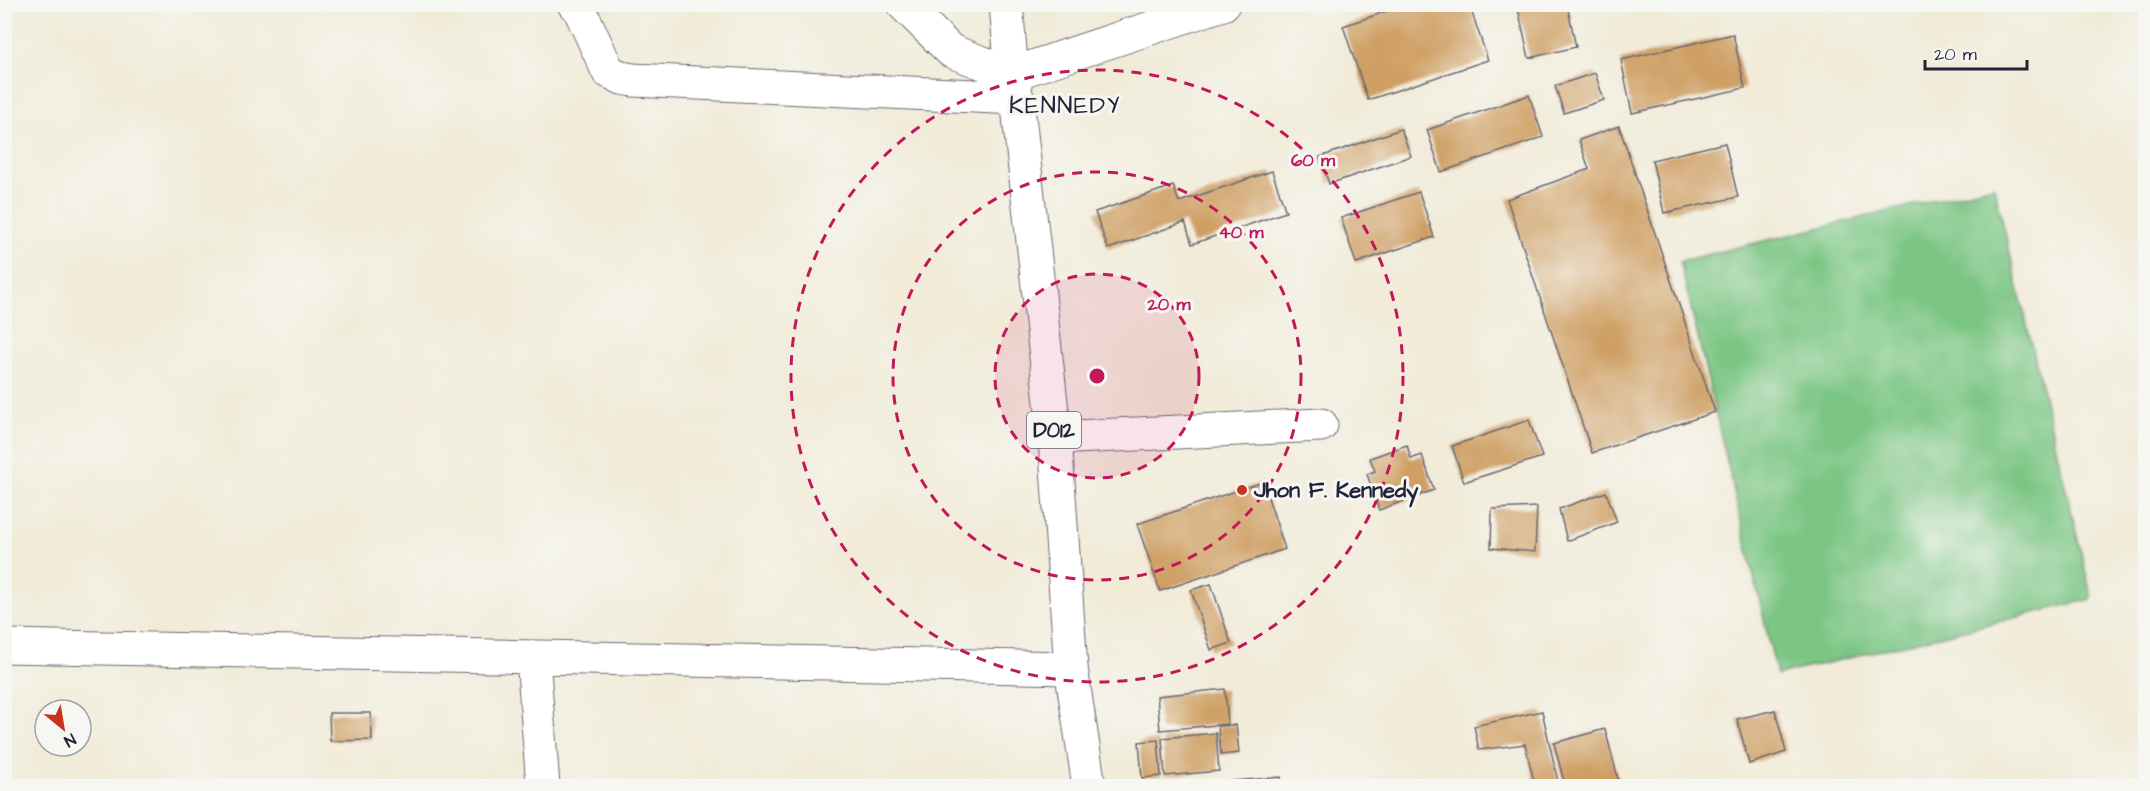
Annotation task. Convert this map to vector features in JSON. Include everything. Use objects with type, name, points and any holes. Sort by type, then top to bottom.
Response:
[{"type":"street","points":[[574,4],[579,8],[608,71],[622,78],[1014,86],[1223,4]]},
{"type":"street","points":[[903,4],[951,51],[1014,86]]},
{"type":"street","name":"D012","points":[[1006,4],[1055,438],[1071,668],[1089,786]]},
{"type":"street","points":[[1055,438],[1321,425]]},
{"type":"street","points":[[4,646],[1071,668]]},
{"type":"street","points":[[532,658],[543,786]]},
{"type":"green space","points":[[1994,186],[2092,599],[1777,675],[1680,261]]},
{"type":"building","points":[[1408,4],[1469,4],[1488,60],[1368,100],[1343,26]]},
{"type":"building","points":[[1517,4],[1567,4],[1576,47],[1529,58]]},
{"type":"building","points":[[1733,34],[1745,88],[1632,113],[1621,60]]},
{"type":"building","points":[[1595,73],[1604,100],[1564,113],[1555,86]]},
{"type":"building","points":[[1529,95],[1543,137],[1441,172],[1427,130]]},
{"type":"building","points":[[1619,126],[1715,412],[1592,453],[1507,199],[1589,169],[1579,140]]},
{"type":"building","points":[[1401,129],[1411,156],[1329,184],[1320,157]]},
{"type":"building","points":[[1725,143],[1738,197],[1664,213],[1652,160]]},
{"type":"building","points":[[1272,171],[1286,212],[1192,244],[1185,222],[1108,249],[1095,212],[1173,186],[1179,202]]},
{"type":"building","points":[[1419,192],[1434,237],[1356,263],[1341,218]]},
{"type":"building","points":[[2146,253],[2146,271],[2145,271],[2139,255]]},
{"type":"building","points":[[1529,420],[1542,457],[1464,482],[1452,446]]},
{"type":"building","points":[[1407,445],[1411,459],[1422,455],[1434,490],[1379,510],[1367,474],[1375,471],[1370,458]]},
{"type":"building","points":[[1263,482],[1285,549],[1160,591],[1137,524]]},
{"type":"building","points":[[1606,492],[1617,522],[1567,541],[1559,509]]},
{"type":"building","points":[[1537,507],[1535,552],[1491,548],[1492,509]]},
{"type":"building","points":[[1211,584],[1231,643],[1211,650],[1191,590]]},
{"type":"building","points":[[1225,689],[1228,724],[1160,730],[1157,696]]},
{"type":"building","points":[[1775,710],[1786,752],[1749,764],[1737,719]]},
{"type":"building","points":[[1542,711],[1559,786],[1535,786],[1525,744],[1479,750],[1474,726]]},
{"type":"building","points":[[329,713],[371,713],[372,740],[330,741]]},
{"type":"building","points":[[1236,725],[1239,753],[1221,755],[1218,726]]},
{"type":"building","points":[[1605,729],[1620,786],[1565,786],[1554,743]]},
{"type":"building","points":[[1216,733],[1219,771],[1165,776],[1162,738]]},
{"type":"building","points":[[1158,740],[1161,776],[1142,778],[1139,742]]},
{"type":"building","points":[[1281,777],[1282,786],[1234,786],[1234,781]]},
{"type":"building","points":[[1232,781],[1232,786],[1212,786],[1212,783]]},
{"type":"place","name":"Jhon F. Kennedy","points":[[1242,490]]},
{"type":"district","name":"KENNEDY","points":[[1065,106]]}]
